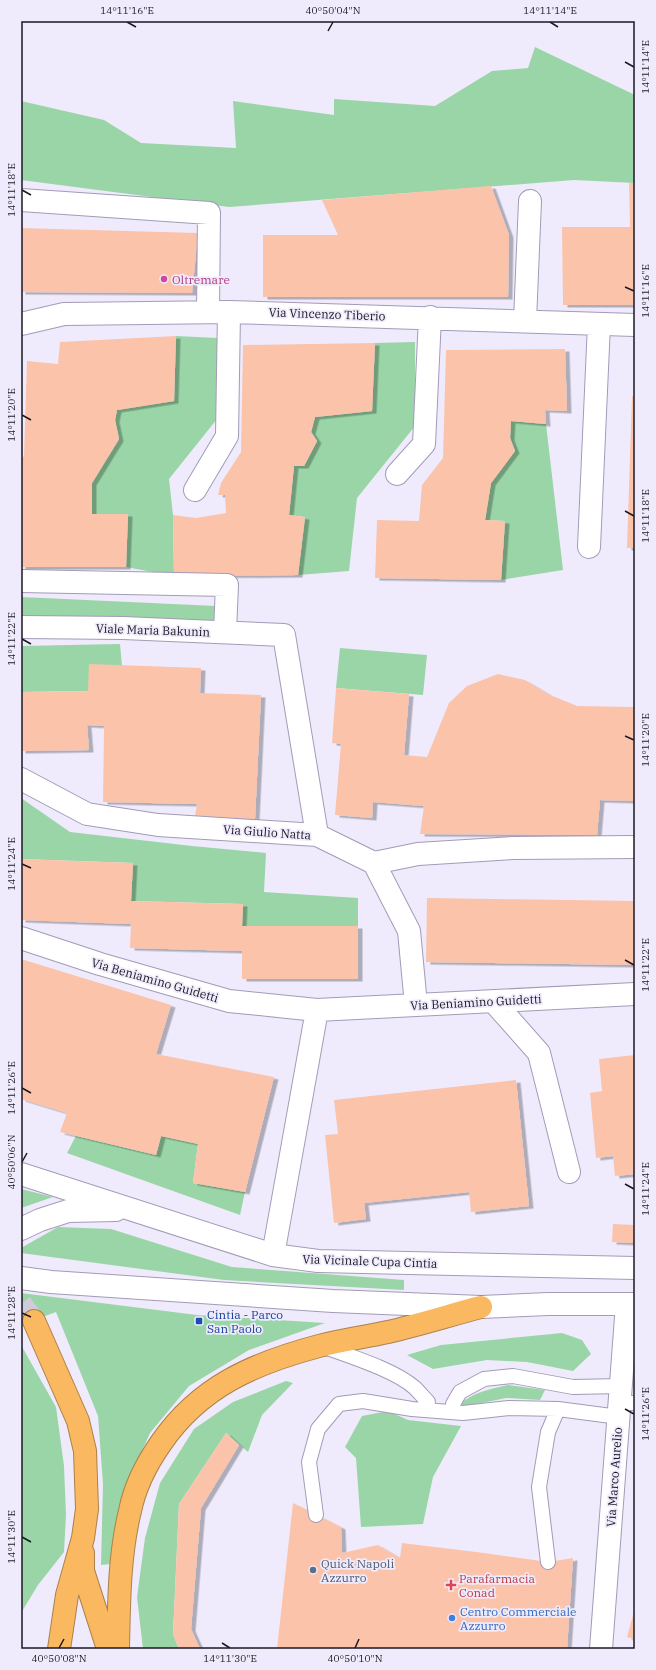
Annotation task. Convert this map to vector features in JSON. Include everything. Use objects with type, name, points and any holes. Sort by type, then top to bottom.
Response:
[{"type":"highway","points":[[118,1649],[120,1575],[130,1511],[139,1480],[155,1451],[188,1410],[211,1391],[256,1366],[320,1346],[388,1332],[481,1307]]},
{"type":"highway","points":[[34,1321],[78,1421],[85,1451],[87,1510],[83,1538],[68,1595],[59,1649]]},
{"type":"highway","points":[[83,1538],[83,1571],[108,1649]]},
{"type":"street","points":[[21,200],[209,213],[227,436],[195,490]]},
{"type":"street","points":[[525,321],[530,201]]},
{"type":"street","name":"Via Vincenzo Tiberio","points":[[21,324],[64,314],[218,312],[430,317],[635,325]]},
{"type":"street","points":[[397,474],[424,444],[430,317]]},
{"type":"street","points":[[589,547],[599,324]]},
{"type":"street","points":[[21,581],[227,585],[225,632]]},
{"type":"street","name":"Viale Maria Bakunin","points":[[21,627],[123,628],[284,635],[317,835]]},
{"type":"street","name":"Via Giulio Natta","points":[[21,779],[87,814],[158,825],[317,835],[374,863]]},
{"type":"street","points":[[416,1005],[409,931],[374,863],[418,854],[513,848],[635,847]]},
{"type":"street","name":"Via Beniamino Guidetti","points":[[21,938],[100,964],[229,1001],[317,1010],[635,994]]},
{"type":"street","points":[[493,1001],[539,1053],[569,1172]]},
{"type":"street","points":[[273,1255],[317,1010]]},
{"type":"street","name":"Via Vicinale Cupa Cintia","points":[[21,1174],[273,1255],[318,1261],[635,1268]]},
{"type":"street","points":[[21,1229],[40,1220],[68,1210],[135,1210]]},
{"type":"street","points":[[21,1278],[51,1282],[332,1301],[481,1307],[548,1304],[631,1304]]},
{"type":"street","name":"Via Marco Aurelio","points":[[601,1649],[624,1402],[631,1304]]},
{"type":"lane","points":[[320,1346],[362,1361],[401,1378],[415,1388],[428,1402]]},
{"type":"lane","points":[[458,1408],[460,1392],[484,1378],[513,1376],[574,1387],[624,1402]]},
{"type":"lane","points":[[316,1515],[309,1462],[318,1429],[339,1404],[363,1400],[412,1409],[558,1409],[624,1402]]},
{"type":"lane","points":[[548,1562],[539,1487],[548,1432],[558,1409]]},
{"type":"green space","points":[[535,47],[635,95],[635,183],[574,180],[229,207],[21,180],[21,101],[104,120],[141,143],[236,148],[233,101],[334,115],[334,99],[435,106],[492,71],[528,68]]},
{"type":"green space","points":[[176,336],[218,338],[217,419],[169,479],[173,515],[174,576],[126,567],[128,515],[92,514],[92,483],[119,439],[115,420],[117,410],[174,401]]},
{"type":"green space","points":[[415,342],[415,426],[357,498],[349,571],[298,575],[305,517],[289,515],[294,466],[304,466],[317,441],[311,432],[315,417],[372,411],[375,343]]},
{"type":"green space","points":[[511,421],[546,424],[563,570],[501,580],[505,521],[485,520],[491,483],[515,451],[510,438]]},
{"type":"green space","points":[[21,597],[216,606],[215,625],[21,620]]},
{"type":"green space","points":[[120,644],[122,666],[88,691],[21,692],[21,646]]},
{"type":"green space","points":[[340,648],[427,655],[423,695],[336,688]]},
{"type":"green space","points":[[21,798],[70,832],[266,853],[264,892],[358,898],[358,926],[242,926],[243,904],[131,901],[133,863],[21,859]]},
{"type":"green space","points":[[76,1136],[156,1155],[161,1136],[198,1144],[193,1183],[245,1192],[240,1215],[67,1153]]},
{"type":"green space","points":[[21,1189],[53,1197],[21,1208]]},
{"type":"green space","points":[[58,1227],[111,1229],[232,1267],[404,1280],[404,1290],[224,1280],[21,1253],[21,1248]]},
{"type":"green space","points":[[21,1293],[197,1315],[325,1323],[249,1350],[189,1386],[150,1433],[126,1487],[110,1564],[101,1565],[103,1484],[98,1416],[56,1312],[21,1325]]},
{"type":"green space","points":[[562,1333],[582,1340],[591,1354],[573,1371],[527,1362],[487,1360],[433,1369],[407,1355],[441,1345]]},
{"type":"green space","points":[[21,1345],[56,1407],[64,1466],[66,1515],[64,1552],[38,1585],[21,1613]]},
{"type":"green space","points":[[286,1381],[293,1383],[262,1415],[248,1452],[226,1433],[179,1504],[173,1634],[179,1649],[143,1649],[137,1597],[145,1538],[160,1483],[194,1429],[233,1402]]},
{"type":"green space","points":[[508,1385],[545,1390],[540,1400],[506,1398],[467,1406],[459,1405],[476,1394]]},
{"type":"green space","points":[[388,1411],[408,1420],[461,1426],[433,1477],[423,1524],[361,1527],[356,1458],[345,1447],[362,1416]]},
{"type":"building","points":[[629,183],[635,183],[635,305],[563,305],[562,227],[630,227]]},
{"type":"building","points":[[491,186],[509,235],[508,297],[263,297],[263,235],[338,235],[322,200]]},
{"type":"building","points":[[21,228],[198,233],[192,293],[21,292]]},
{"type":"building","points":[[176,336],[174,401],[117,410],[115,420],[119,439],[92,483],[92,514],[128,514],[126,567],[21,567],[21,459],[24,456],[27,361],[58,364],[60,342]]},
{"type":"building","points":[[375,343],[372,411],[315,417],[311,432],[317,441],[304,466],[294,466],[289,515],[305,517],[298,575],[174,576],[173,515],[196,518],[226,513],[225,495],[218,495],[221,483],[241,452],[243,345]]},
{"type":"building","points":[[565,349],[567,411],[545,410],[546,424],[511,421],[510,438],[515,451],[491,483],[485,520],[505,521],[501,580],[375,578],[377,520],[419,521],[422,485],[443,458],[446,350]]},
{"type":"building","points":[[632,396],[635,396],[635,548],[627,548]]},
{"type":"building","points":[[89,664],[201,668],[200,693],[261,695],[255,819],[195,816],[197,804],[103,802],[104,726],[87,725],[89,750],[21,751],[21,692],[88,691]]},
{"type":"building","points":[[498,674],[525,680],[550,695],[577,706],[635,707],[635,801],[600,800],[597,835],[420,834],[424,806],[373,802],[372,818],[335,815],[341,744],[332,743],[336,688],[409,694],[404,755],[427,757],[449,703],[467,686]]},
{"type":"building","points":[[21,859],[133,863],[131,901],[243,904],[242,926],[358,926],[358,979],[242,979],[242,951],[130,948],[131,924],[21,920]]},
{"type":"building","points":[[427,898],[635,901],[635,965],[426,962]]},
{"type":"building","points":[[21,959],[171,1005],[156,1054],[274,1077],[245,1192],[193,1183],[198,1144],[161,1136],[156,1155],[60,1132],[67,1113],[21,1099]]},
{"type":"building","points":[[635,1055],[635,1174],[615,1176],[613,1156],[596,1158],[590,1093],[602,1091],[599,1059]]},
{"type":"building","points":[[516,1080],[529,1206],[471,1212],[469,1192],[364,1203],[366,1219],[334,1223],[325,1135],[338,1134],[334,1100]]},
{"type":"building","points":[[613,1224],[635,1225],[635,1243],[612,1242]]},
{"type":"building","points":[[226,1433],[239,1445],[201,1508],[191,1629],[200,1649],[179,1649],[173,1634],[179,1504]]},
{"type":"building","name":"Centro Commerciale Azzurro","points":[[293,1503],[341,1527],[342,1553],[378,1545],[400,1558],[402,1543],[548,1562],[573,1558],[567,1649],[277,1649]]},
{"type":"building","points":[[635,1608],[635,1639],[627,1637]]},
{"type":"tunnel","points":[[21,1304],[34,1321]]},
{"type":"place","name":"Oltremare","points":[[164,279]]},
{"type":"place","name":"Cintia - Parco San Paolo","points":[[199,1321]]},
{"type":"place","name":"Quick Napoli Azzurro","points":[[313,1570]]},
{"type":"place","name":"Parafarmacia Conad","points":[[451,1585]]},
{"type":"place","name":"Centro Commerciale Azzurro","points":[[452,1618]]}]
